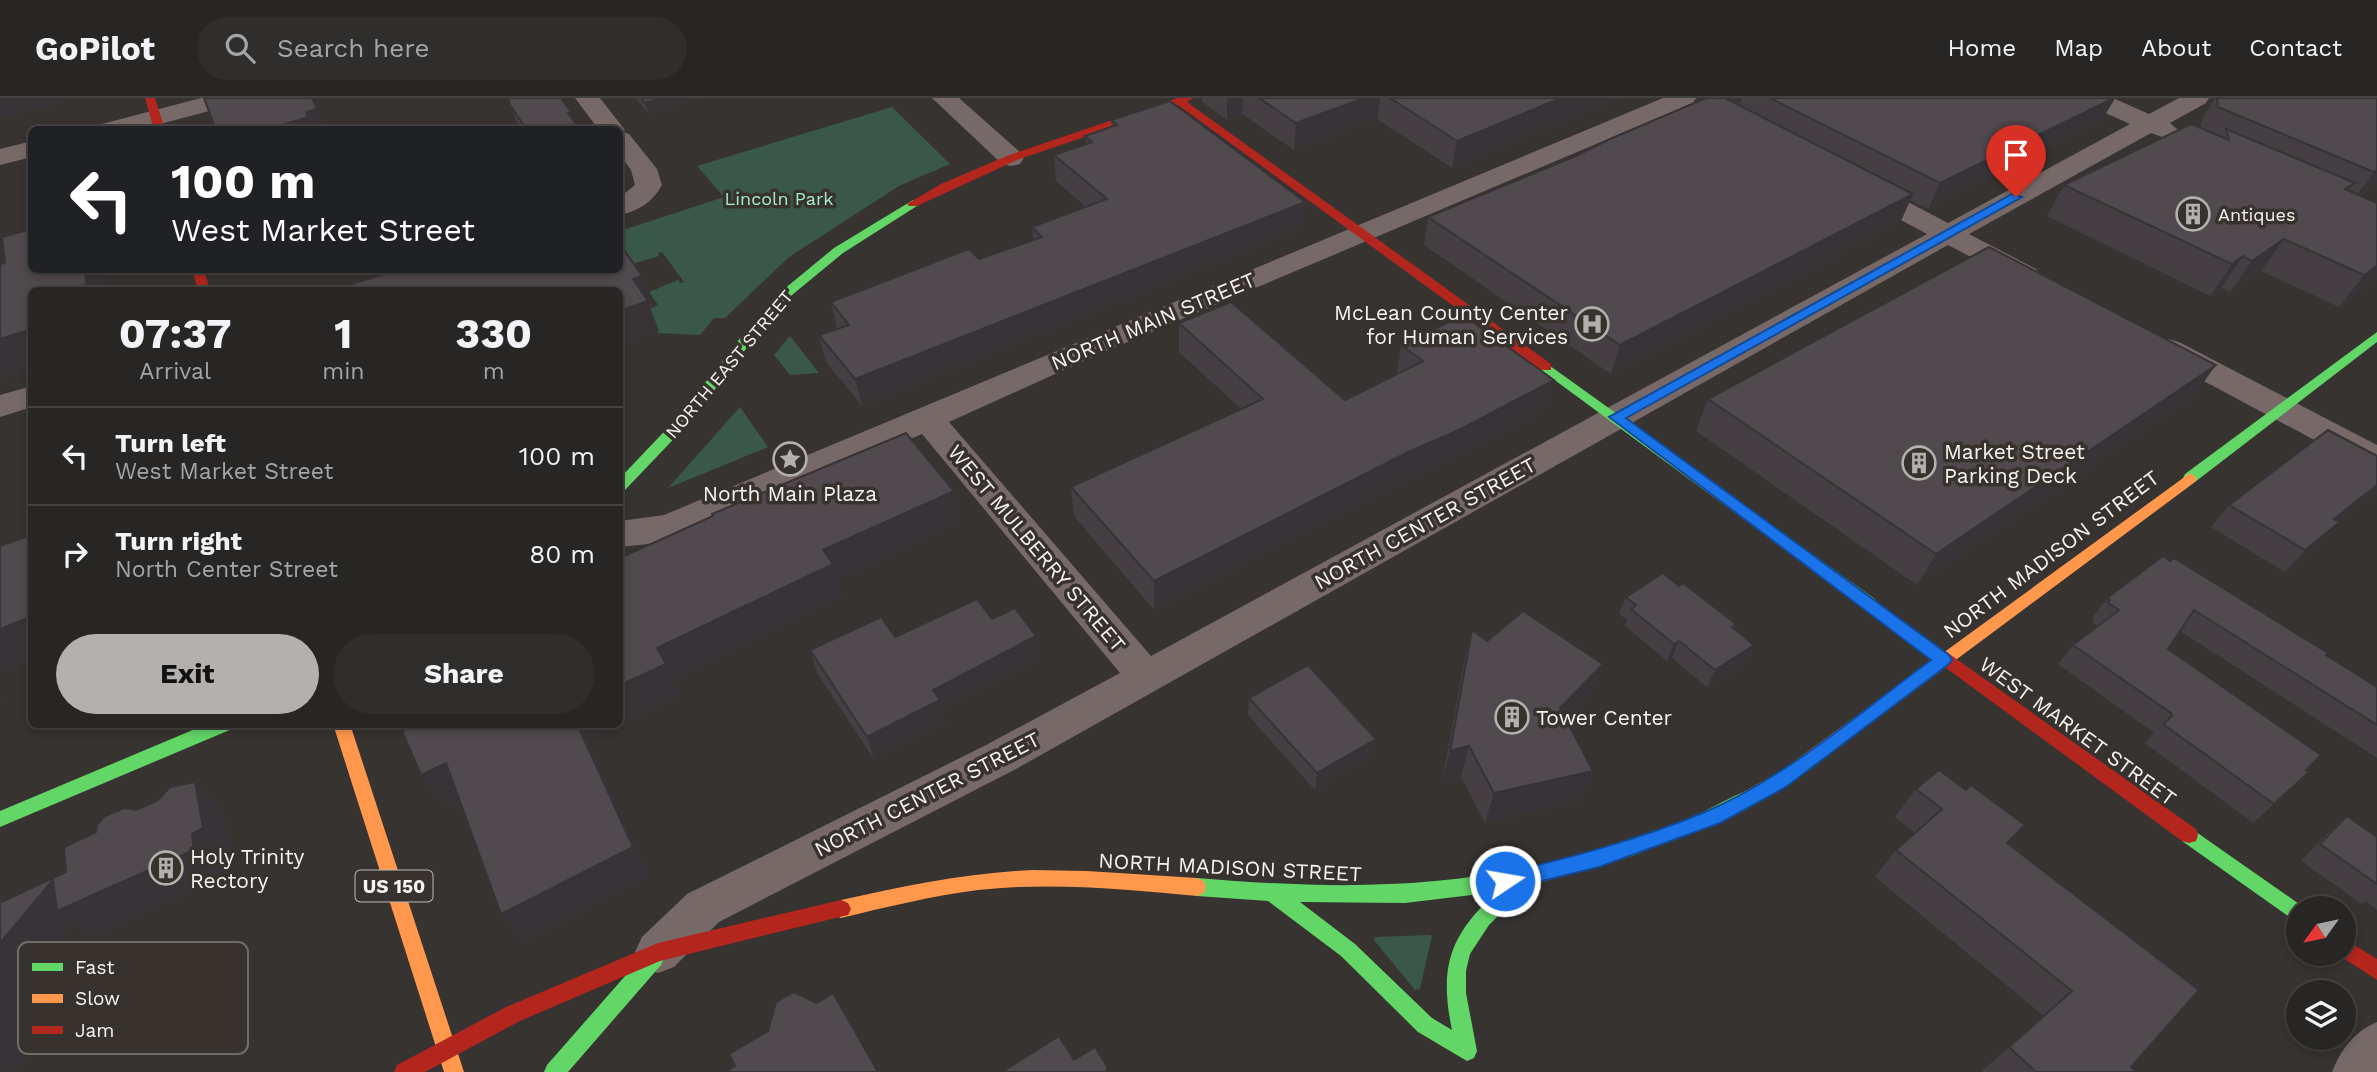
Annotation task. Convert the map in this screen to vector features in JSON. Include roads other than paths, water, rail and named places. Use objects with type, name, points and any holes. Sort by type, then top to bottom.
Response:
[{"type":"main road","name":"NORTH EAST STREET","points":[[623,483],[689,414],[771,311],[827,258],[870,227],[920,198],[1011,158],[1183,100]]},
{"type":"main road","name":"WEST MARKET STREET","points":[[1183,100],[1944,660],[2286,905]]},
{"type":"main road","name":"NORTH MADISON STREET","points":[[447,1048],[513,1014],[658,952],[915,892],[981,882],[1119,881],[1274,894],[1406,894],[1461,889],[1527,878],[1599,859],[1713,817],[1779,781],[2105,542],[2377,336]]},
{"type":"main road","points":[[0,819],[216,728]]},
{"type":"main road","name":"US 150","points":[[342,728],[454,1072]]},
{"type":"main road","points":[[1476,1061],[1456,998],[1455,966],[1475,928],[1490,909],[1527,878]]},
{"type":"main road","points":[[1274,894],[1348,950],[1425,1025],[1476,1061]]},
{"type":"main road","points":[[554,1072],[658,952]]},
{"type":"main road","points":[[2356,956],[2377,971]]},
{"type":"main road","points":[[404,1072],[447,1048]]},
{"type":"street","points":[[120,126],[230,98]]},
{"type":"street","points":[[587,98],[609,126]]},
{"type":"street","points":[[944,98],[1011,158]]},
{"type":"street","name":"NORTH MAIN STREET","points":[[623,534],[658,530],[676,524],[928,419],[1086,348],[1684,98]]},
{"type":"street","points":[[2092,98],[2182,137]]},
{"type":"street","name":"NORTH CENTER STREET","points":[[658,952],[703,908],[1002,757],[2197,98]]},
{"type":"street","points":[[623,143],[649,180],[647,192],[631,202]]},
{"type":"street","points":[[0,157],[28,150]]},
{"type":"street","points":[[1844,179],[2053,288]]},
{"type":"street","points":[[2138,334],[2377,459]]},
{"type":"street","points":[[0,406],[28,397]]},
{"type":"street","name":"WEST MULBERRY STREET","points":[[928,419],[1146,677]]},
{"type":"street","points":[[2356,1072],[2377,1046]]},
{"type":"place","name":"Antiques","points":[[2193,214]]},
{"type":"place","name":"McLean County Center for Human Services","points":[[1592,324]]},
{"type":"place","name":"North Main Plaza","points":[[790,459]]},
{"type":"place","name":"Market Street Parking Deck","points":[[1919,463]]},
{"type":"place","name":"Tower Center","points":[[1512,717]]},
{"type":"place","name":"Holy Trinity Rectory","points":[[166,868]]},
{"type":"park label","name":"Lincoln Park","points":[[779,198]]}]
